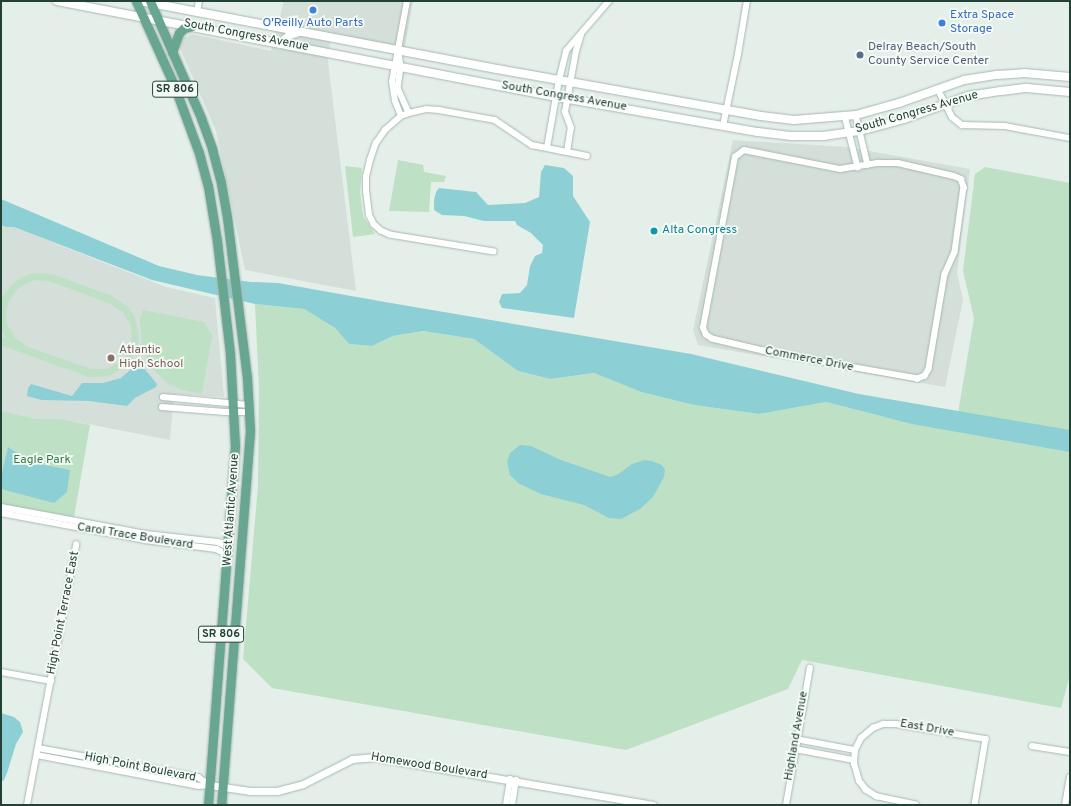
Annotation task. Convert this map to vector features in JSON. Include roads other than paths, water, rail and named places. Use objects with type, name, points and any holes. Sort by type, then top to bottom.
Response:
[{"type":"main road","name":"South Congress Avenue","points":[[57,1],[144,16],[557,96],[758,132],[792,136],[822,136],[860,131],[904,119],[944,103],[968,96],[1026,88],[1070,92]]},
{"type":"main road","name":"West Atlantic Avenue","points":[[136,1],[174,85],[199,153],[208,186],[214,219],[234,408],[235,446],[208,805]]},
{"type":"main road","name":"South Congress Avenue","points":[[140,1],[559,80],[727,110],[794,120],[856,115],[899,103],[964,80],[1024,73],[1070,77]]},
{"type":"main road","name":"West Atlantic Avenue","points":[[150,2],[159,19],[191,94],[212,149],[228,217],[249,409],[239,574],[221,805]]},
{"type":"main road","points":[[172,52],[179,32],[184,28],[192,26]]},
{"type":"main road","points":[[280,43],[290,34],[299,32]]},
{"type":"main road","points":[[228,551],[234,554],[239,574]]},
{"type":"street","points":[[197,12],[199,1]]},
{"type":"street","points":[[407,1],[398,50],[398,88],[409,113]]},
{"type":"street","points":[[547,148],[559,80],[566,51],[609,1]]},
{"type":"street","points":[[723,126],[747,1]]},
{"type":"street","points":[[567,152],[571,128],[566,112],[576,51],[582,32]]},
{"type":"street","points":[[398,66],[392,89],[402,116]]},
{"type":"street","points":[[938,89],[954,120],[962,125],[1005,126],[1070,138]]},
{"type":"street","points":[[494,252],[390,236],[374,225],[369,215],[366,192],[370,160],[376,143],[385,130],[402,116],[409,113],[426,109],[439,110],[495,120],[532,145],[587,156]]},
{"type":"street","points":[[856,115],[868,165]]},
{"type":"street","points":[[845,116],[858,167]]},
{"type":"street","name":"Commerce Drive","points":[[748,150],[840,169],[868,165],[898,163],[954,176],[963,183],[955,252],[945,274],[929,369],[925,376],[918,379],[844,366],[763,351],[712,339],[706,336],[703,328],[735,157],[737,153],[748,150]]},
{"type":"street","points":[[214,219],[228,217]]},
{"type":"street","points":[[163,398],[234,408]]},
{"type":"street","points":[[162,407],[249,409]]},
{"type":"street","points":[[1,507],[43,518]]},
{"type":"street","points":[[1,513],[43,518]]},
{"type":"street","name":"Carol Trace Boulevard","points":[[43,518],[146,534],[218,542],[228,551]]},
{"type":"street","name":"High Point Terrace East","points":[[51,681],[76,546]]},
{"type":"street","name":"Highland Avenue","points":[[786,805],[796,739],[810,668]]},
{"type":"street","points":[[1,672],[51,681],[27,805]]},
{"type":"street","name":"East Drive","points":[[854,755],[862,738],[869,731],[887,724],[901,724],[986,740],[975,805]]},
{"type":"street","points":[[796,739],[854,755]]},
{"type":"street","points":[[1032,746],[1070,752]]},
{"type":"street","name":"High Point Boulevard","points":[[38,748],[198,777],[210,785]]},
{"type":"street","points":[[795,749],[854,755]]},
{"type":"street","name":"High Point Boulevard","points":[[37,755],[199,786],[210,785]]},
{"type":"street","points":[[854,755],[857,777],[870,793],[887,800],[916,805]]},
{"type":"street","name":"Homewood Boulevard","points":[[210,785],[264,792],[290,789],[352,760],[373,756],[653,805]]},
{"type":"street","points":[[1065,805],[1070,777]]},
{"type":"street","points":[[506,805],[513,780]]},
{"type":"street","points":[[512,805],[513,780]]},
{"type":"water","points":[[545,165],[564,168],[573,176],[573,196],[590,222],[574,318],[502,308],[499,302],[502,294],[520,293],[527,285],[530,266],[535,256],[542,253],[543,245],[531,233],[517,225],[515,221],[484,221],[464,216],[442,215],[434,210],[434,200],[436,192],[439,188],[476,192],[488,205],[525,203],[539,197],[541,172]]},
{"type":"water","points":[[1,199],[159,266],[197,275],[251,282],[278,283],[691,354],[859,394],[1070,430],[1070,452],[912,424],[826,402],[759,414],[694,405],[641,392],[594,373],[550,379],[518,371],[474,339],[423,331],[393,336],[372,346],[349,344],[335,328],[304,309],[255,304],[152,280],[14,227],[6,227],[1,225]]},
{"type":"water","points":[[139,362],[157,384],[156,387],[135,398],[127,406],[89,401],[42,400],[27,396],[28,388],[31,384],[72,396],[82,383],[103,383],[121,378]]},
{"type":"water","points":[[520,445],[531,446],[561,460],[610,477],[617,475],[632,464],[645,460],[652,461],[662,465],[665,470],[664,477],[653,497],[640,509],[621,519],[609,518],[584,505],[541,494],[518,483],[510,475],[507,462],[510,453]]},
{"type":"water","points":[[8,447],[30,462],[70,470],[67,492],[54,503],[1,489],[1,477]]},
{"type":"water","points":[[1,713],[14,717],[20,722],[23,732],[16,744],[4,780],[1,782]]},
{"type":"place","name":"O'Reilly Auto Parts","points":[[313,10]]},
{"type":"place","name":"Extra Space Storage","points":[[942,23]]},
{"type":"place","name":"Delray Beach/South County Service Center","points":[[860,55]]},
{"type":"place","name":"Alta Congress","points":[[654,231]]},
{"type":"place","name":"Atlantic High School","points":[[111,358]]},
{"type":"park label","name":"Eagle Park","points":[[42,461]]}]
